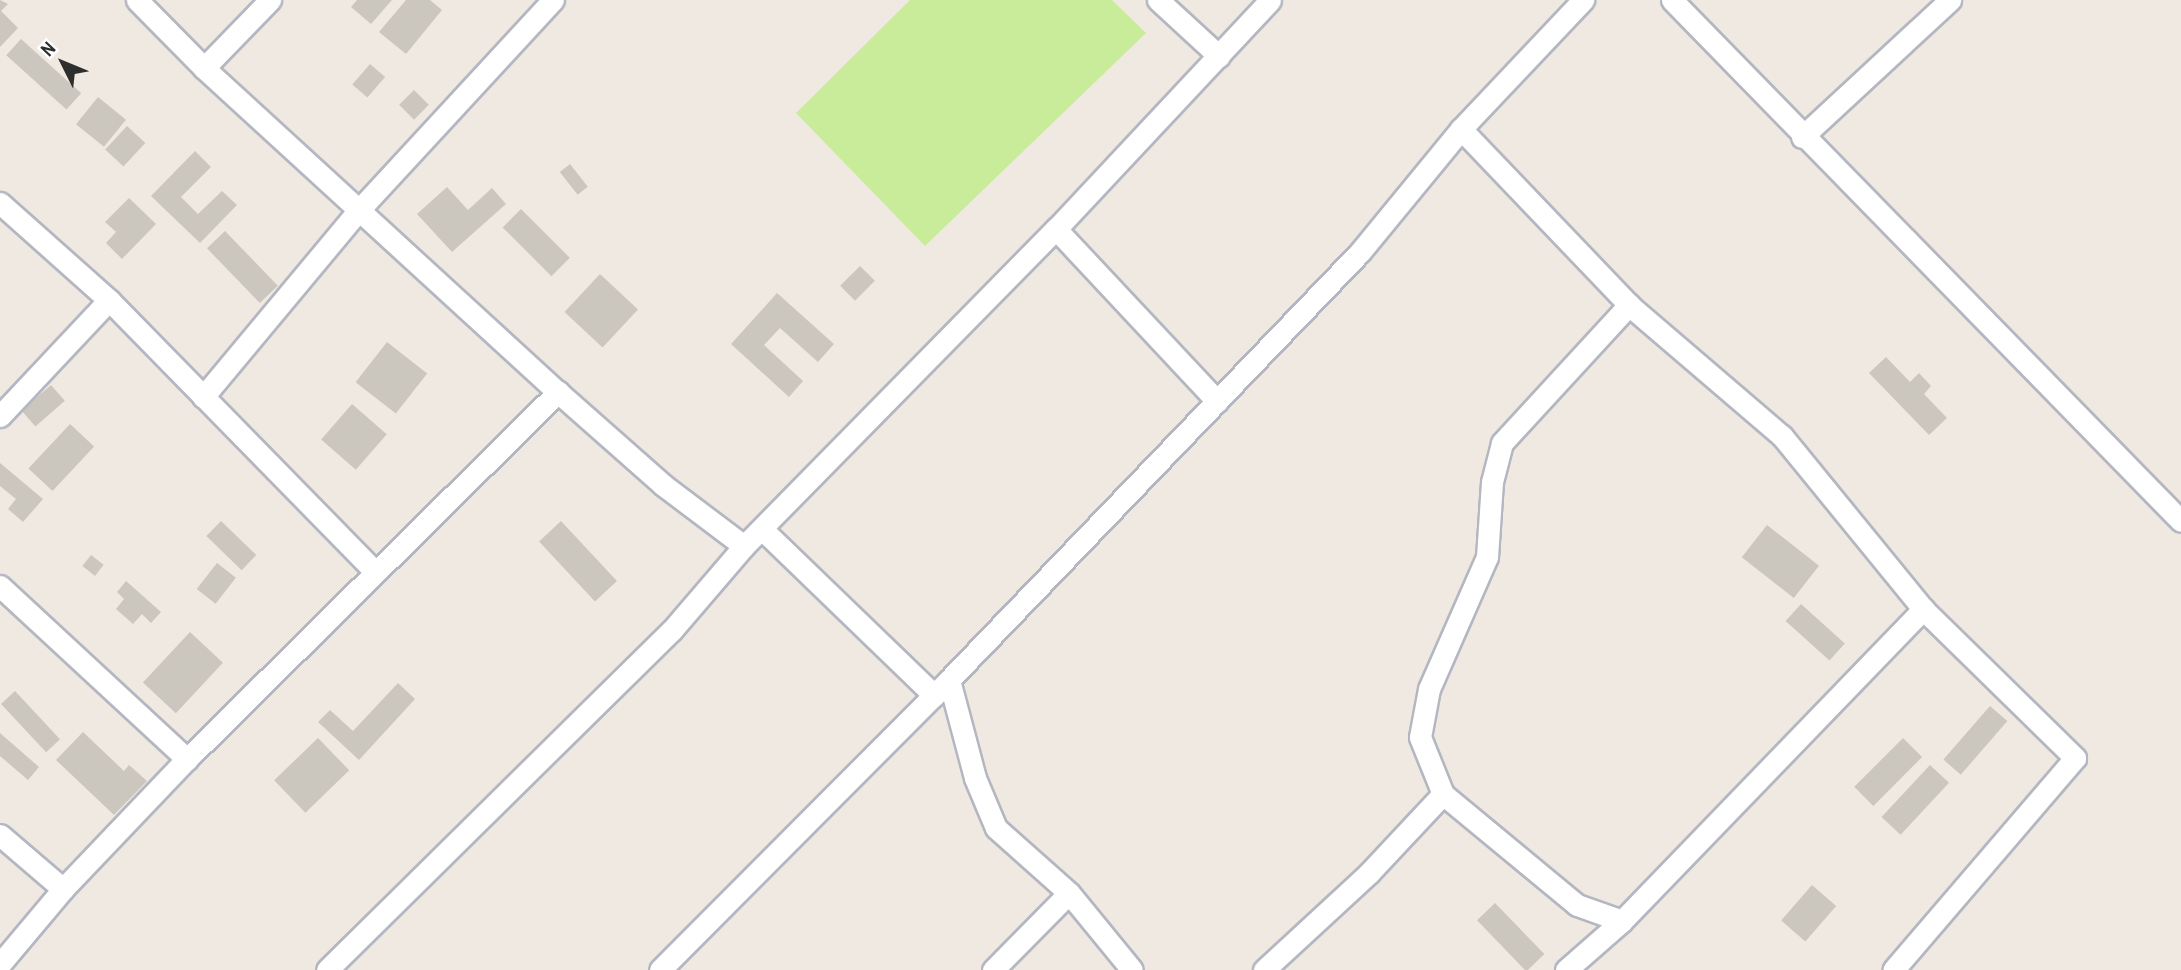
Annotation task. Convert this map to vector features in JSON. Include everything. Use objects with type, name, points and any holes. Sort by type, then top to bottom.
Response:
[{"type":"street","points":[[137,0],[204,68],[558,392],[663,485],[744,546]]},
{"type":"street","points":[[204,68],[270,0]]},
{"type":"street","points":[[203,397],[359,210],[553,0]]},
{"type":"street","points":[[1158,0],[1219,56]]},
{"type":"street","points":[[327,970],[672,630],[744,546],[763,530],[1056,229],[1270,0]]},
{"type":"street","points":[[660,970],[941,687],[1360,252],[1461,129],[1583,0]]},
{"type":"street","points":[[1672,0],[1802,137],[2181,521]]},
{"type":"street","points":[[1802,137],[1950,0]]},
{"type":"street","points":[[1461,129],[1629,305],[1782,436],[1923,609],[2075,758],[1894,970]]},
{"type":"street","points":[[0,203],[108,300],[376,572]]},
{"type":"street","points":[[1056,229],[1217,401]]},
{"type":"street","points":[[0,416],[108,300]]},
{"type":"street","points":[[1622,921],[1577,905],[1443,794],[1420,737],[1429,689],[1487,557],[1492,482],[1502,443],[1629,305]]},
{"type":"street","points":[[0,964],[63,889],[187,759],[558,392]]},
{"type":"street","points":[[763,530],[941,687],[996,828],[1069,893],[1132,970]]},
{"type":"street","points":[[0,586],[187,759]]},
{"type":"street","points":[[1566,970],[1622,921],[1923,609]]},
{"type":"street","points":[[1264,970],[1369,873],[1443,794]]},
{"type":"street","points":[[0,835],[63,889]]},
{"type":"street","points":[[993,970],[1069,893]]},
{"type":"green space","points":[[910,0],[1112,0],[1146,33],[925,246],[796,113]]},
{"type":"building","points":[[0,0],[8,4],[1,11],[18,28],[0,47]]},
{"type":"building","points":[[357,0],[392,0],[371,24],[351,7]]},
{"type":"building","points":[[406,0],[430,0],[442,10],[406,54],[379,32]]},
{"type":"building","points":[[21,39],[81,93],[66,110],[6,55]]},
{"type":"building","points":[[370,64],[385,77],[367,97],[352,84]]},
{"type":"building","points":[[414,90],[429,105],[414,120],[399,105]]},
{"type":"building","points":[[98,97],[126,120],[104,147],[76,124]]},
{"type":"building","points":[[127,126],[145,143],[123,166],[105,149]]},
{"type":"building","points":[[195,151],[211,167],[181,197],[198,214],[222,191],[237,205],[200,243],[151,196]]},
{"type":"building","points":[[570,164],[588,187],[578,195],[560,172]]},
{"type":"building","points":[[447,187],[468,210],[492,188],[506,204],[452,252],[417,214]]},
{"type":"building","points":[[129,198],[156,224],[122,259],[106,243],[116,232],[105,222]]},
{"type":"building","points":[[521,209],[570,258],[551,276],[503,227]]},
{"type":"building","points":[[225,231],[278,286],[260,303],[207,248]]},
{"type":"building","points":[[860,266],[875,281],[855,301],[840,286]]},
{"type":"building","points":[[600,274],[638,309],[603,347],[565,312]]},
{"type":"building","points":[[777,293],[834,344],[818,362],[780,328],[764,345],[803,381],[789,397],[731,344]]},
{"type":"building","points":[[387,342],[427,373],[396,414],[356,382]]},
{"type":"building","points":[[1886,357],[1910,382],[1919,373],[1931,386],[1924,394],[1947,418],[1929,435],[1869,373]]},
{"type":"building","points":[[51,385],[65,401],[35,426],[22,411]]},
{"type":"building","points":[[352,404],[387,434],[356,470],[321,439]]},
{"type":"building","points":[[70,424],[94,447],[53,491],[28,469]]},
{"type":"building","points":[[0,463],[43,499],[23,522],[8,509],[16,499],[0,486]]},
{"type":"building","points":[[221,521],[256,555],[242,570],[206,536]]},
{"type":"building","points":[[561,521],[617,581],[595,601],[539,541]]},
{"type":"building","points":[[1767,525],[1819,566],[1794,598],[1742,557]]},
{"type":"building","points":[[91,555],[104,565],[95,576],[82,566]]},
{"type":"building","points":[[217,563],[236,578],[216,604],[197,589]]},
{"type":"building","points":[[126,581],[161,612],[151,623],[142,614],[133,624],[116,609],[124,599],[117,592]]},
{"type":"building","points":[[1801,604],[1845,643],[1829,661],[1786,621]]},
{"type":"building","points":[[190,632],[223,663],[176,713],[143,682]]},
{"type":"building","points":[[398,683],[415,699],[359,760],[318,722],[330,710],[353,731]]},
{"type":"building","points":[[15,691],[60,739],[46,752],[1,704]]},
{"type":"building","points":[[1990,706],[2007,721],[1961,775],[1943,760]]},
{"type":"building","points":[[83,732],[124,771],[129,765],[147,781],[114,815],[56,760]]},
{"type":"building","points":[[0,733],[39,767],[28,780],[0,756]]},
{"type":"building","points":[[318,738],[349,770],[305,813],[274,780]]},
{"type":"building","points":[[1903,738],[1922,757],[1873,806],[1854,787]]},
{"type":"building","points":[[1930,765],[1949,783],[1901,835],[1882,817]]},
{"type":"building","points":[[1812,885],[1836,906],[1805,941],[1781,920]]},
{"type":"building","points":[[1495,903],[1544,954],[1525,970],[1477,920]]}]
